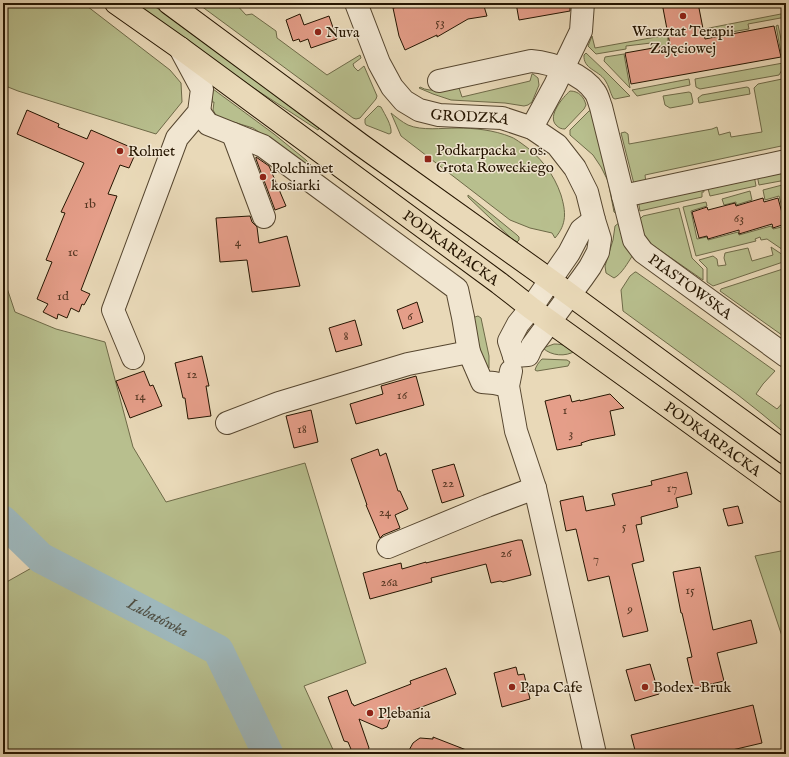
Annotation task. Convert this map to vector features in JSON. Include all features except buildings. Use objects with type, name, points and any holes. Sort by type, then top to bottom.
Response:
[{"type":"main road","name":"PODKARPACKA","points":[[116,3],[180,48],[550,322],[786,492]]},
{"type":"main road","name":"PODKARPACKA","points":[[169,3],[365,148],[550,280],[786,453]]},
{"type":"street","name":"GRODZKA","points":[[356,3],[379,63],[392,87],[404,101],[419,110],[439,115],[502,118],[532,128],[557,145],[575,168],[587,192],[600,239],[598,252],[590,267],[532,346],[528,355],[514,356]]},
{"type":"street","points":[[532,128],[555,86],[581,31],[583,3]]},
{"type":"street","points":[[133,358],[113,310],[177,138],[198,112],[202,89],[180,48]]},
{"type":"street","points":[[439,81],[531,60],[540,61],[563,69],[586,82],[596,93],[603,114],[623,196],[786,161]]},
{"type":"street","name":"PODKARPACKA","points":[[198,112],[208,124],[263,146],[457,289],[469,352],[482,382],[508,386]]},
{"type":"street","points":[[233,134],[264,217]]},
{"type":"street","name":"PIASTOWSKA","points":[[623,196],[634,240],[643,252],[786,356]]},
{"type":"street","points":[[594,220],[581,230],[574,245],[531,308],[518,324],[509,341],[514,356],[508,386],[516,431],[536,488],[595,754]]},
{"type":"street","points":[[227,422],[279,403],[408,364],[469,352]]},
{"type":"street","points":[[388,547],[487,506],[536,488]]},
{"type":"green space","points":[[3,3],[83,3],[170,70],[181,83],[182,102],[156,134],[3,85]]},
{"type":"green space","points":[[135,3],[150,3],[320,127],[318,130],[252,87]]},
{"type":"green space","points":[[197,3],[235,3],[246,15],[252,14],[276,31],[277,38],[327,75],[360,55],[361,58],[353,64],[354,67],[358,71],[364,66],[377,96],[376,99],[360,118],[353,118]]},
{"type":"green space","points":[[786,13],[786,17],[748,24],[749,29],[702,37],[701,31],[704,29]]},
{"type":"green space","points":[[778,25],[786,63],[779,75],[700,89],[696,87],[695,79],[783,63],[776,26]]},
{"type":"green space","points":[[667,35],[669,45],[652,48],[651,43],[626,46],[626,49],[596,54],[588,46],[592,36],[595,48]]},
{"type":"green space","points":[[586,53],[630,96],[615,99],[613,98],[605,80],[588,66],[584,60],[584,55]]},
{"type":"green space","points":[[624,54],[630,88],[604,61],[605,57]]},
{"type":"green space","points":[[786,72],[786,145],[645,175],[646,183],[634,184],[621,133],[625,132],[628,134],[629,144],[717,127],[719,135],[730,132],[731,137],[762,132],[754,88],[758,84],[782,79]]},
{"type":"green space","points":[[532,74],[538,78],[539,85],[532,102],[524,106],[505,103],[451,100],[419,88],[434,90],[458,85],[462,97],[530,81]]},
{"type":"green space","points":[[689,79],[690,85],[637,96],[632,90]]},
{"type":"green space","points":[[747,87],[749,88],[750,94],[699,103],[698,98],[702,95]]},
{"type":"green space","points":[[213,89],[274,134],[306,160],[321,175],[253,128],[217,117],[213,110]]},
{"type":"green space","points":[[570,91],[581,95],[586,105],[565,129],[562,129],[556,125],[553,117],[560,102]]},
{"type":"green space","points":[[689,92],[691,93],[692,104],[670,108],[665,105],[663,96]]},
{"type":"green space","points":[[378,106],[381,107],[389,123],[391,133],[389,134],[366,125],[365,123],[365,119]]},
{"type":"green space","points":[[593,110],[617,214],[614,212],[608,181],[601,167],[593,155],[570,135],[570,130],[589,111]]},
{"type":"green space","points":[[391,113],[408,125],[414,127],[426,129],[464,128],[484,130],[513,138],[528,148],[546,166],[561,195],[563,201],[564,218],[562,228],[559,233],[555,238],[552,233],[530,228],[510,220],[401,136]]},
{"type":"green space","points":[[782,172],[786,175],[786,180],[759,185],[757,175]]},
{"type":"green space","points":[[754,175],[756,186],[710,196],[707,185]]},
{"type":"green space","points":[[786,184],[786,222],[779,196],[765,200],[763,190]]},
{"type":"green space","points":[[703,186],[704,192],[702,192],[702,197],[640,211],[638,200]]},
{"type":"green space","points":[[750,191],[752,200],[736,205],[736,202],[724,205],[722,199]]},
{"type":"green space","points":[[468,195],[517,235],[519,240],[517,242],[512,239],[468,197]]},
{"type":"green space","points":[[706,202],[707,206],[691,211],[697,239],[707,237],[708,240],[738,232],[739,235],[771,226],[773,229],[786,226],[786,252],[767,239],[761,240],[760,237],[755,239],[756,241],[696,256],[683,207]]},
{"type":"green space","points":[[679,208],[692,258],[703,269],[703,280],[651,244],[644,235],[640,219],[643,216]]},
{"type":"green space","points":[[620,222],[633,255],[622,271],[614,278],[606,273],[605,266],[613,240],[615,226]]},
{"type":"green space","points":[[771,247],[786,257],[786,260],[713,286],[707,282],[707,268],[699,260],[713,256],[717,259],[718,266],[726,265],[724,258],[725,253],[748,248],[752,261],[773,255]]},
{"type":"green space","points":[[786,268],[786,276],[783,286],[786,300],[786,338],[720,291],[721,289]]},
{"type":"green space","points":[[635,272],[775,371],[756,394],[777,409],[786,399],[786,434],[738,395],[623,311],[621,290],[630,276]]},
{"type":"green space","points":[[3,276],[15,312],[56,329],[105,342],[133,447],[166,502],[305,463],[366,663],[304,686],[335,754],[3,754],[3,584],[35,566],[3,535]]},
{"type":"green space","points":[[478,316],[481,318],[489,356],[489,368],[484,365],[472,318]]},
{"type":"green space","points":[[554,344],[560,344],[575,351],[559,355],[550,353],[543,348]]},
{"type":"green space","points":[[542,359],[567,360],[570,362],[568,366],[537,371],[535,370]]},
{"type":"green space","points":[[786,550],[786,648],[755,556]]},
{"type":"waterway","name":"Lubatówka","points":[[3,521],[41,558],[218,650],[268,754]]},
{"type":"place","name":"Warsztat Terapii Zajęciowej","points":[[683,16]]},
{"type":"place","name":"Nuva","points":[[318,32]]},
{"type":"place","name":"Rolmet","points":[[120,151]]},
{"type":"place","name":"Podkarpacka - os. Grota Roweckiego","points":[[428,159]]},
{"type":"place","name":"Polchimet kosiarki","points":[[263,177]]},
{"type":"place","name":"Papa Cafe","points":[[512,687]]},
{"type":"place","name":"Bodex-Bruk","points":[[645,687]]},
{"type":"place","name":"Plebania","points":[[370,713]]}]
